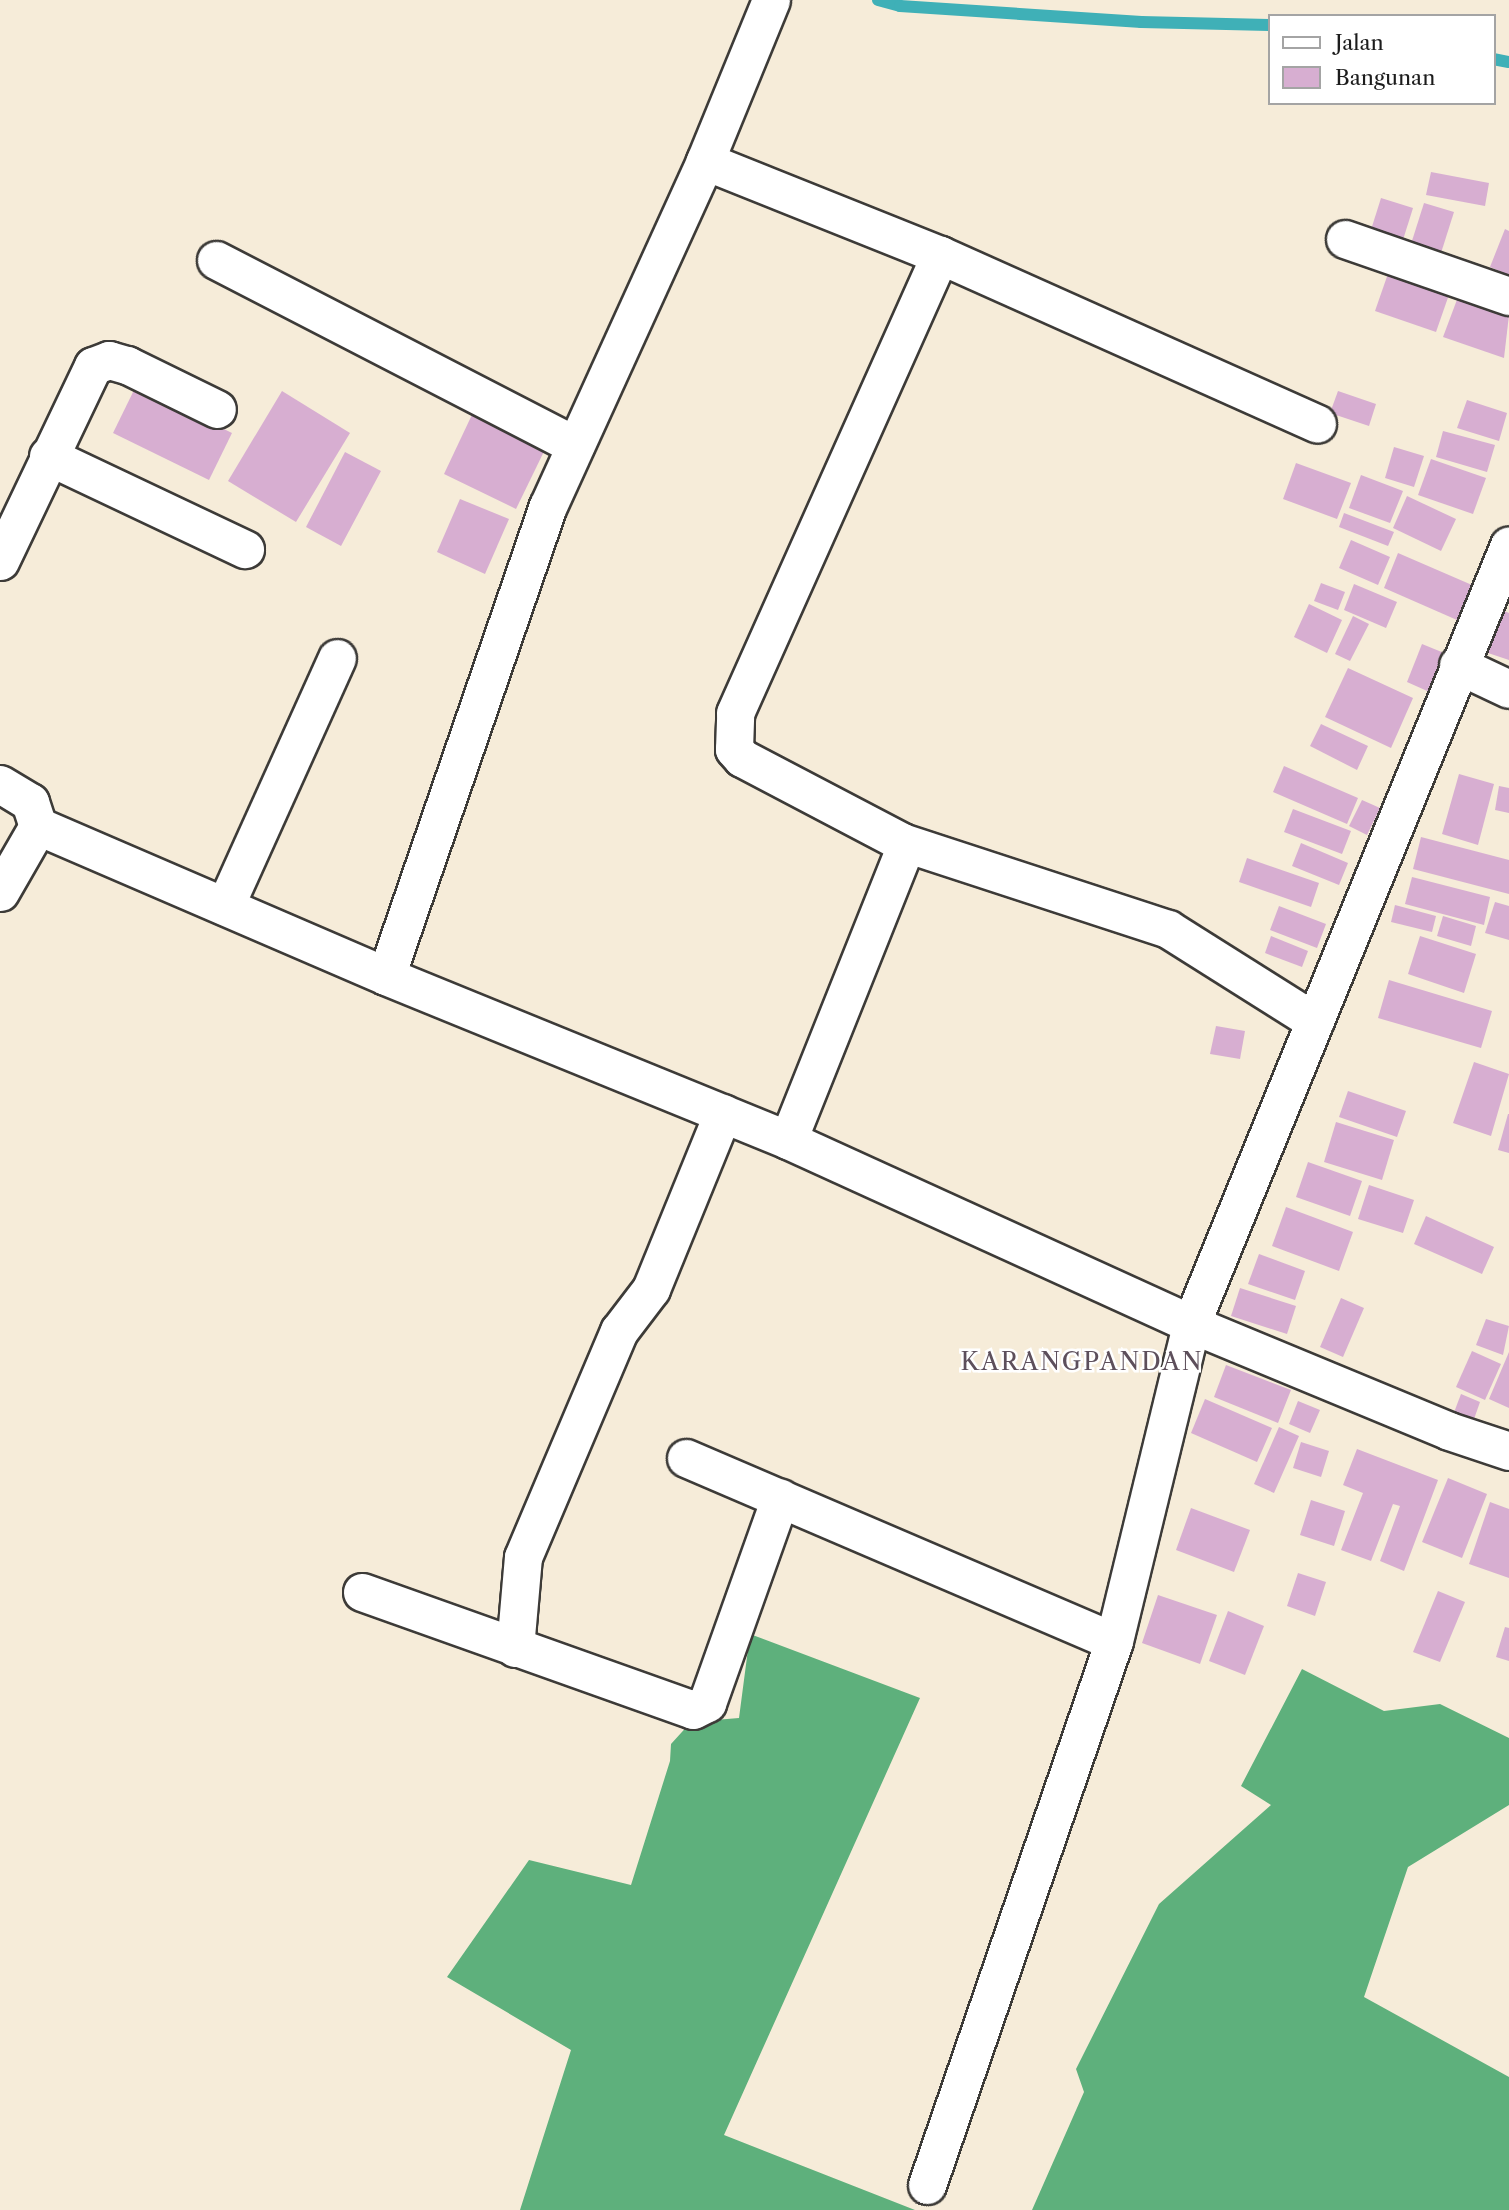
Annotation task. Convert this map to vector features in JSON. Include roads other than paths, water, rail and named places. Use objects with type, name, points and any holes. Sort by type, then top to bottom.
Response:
[{"type":"street","points":[[386,976],[531,552],[575,445],[705,161],[768,9]]},
{"type":"street","points":[[705,161],[940,255],[1317,424]]},
{"type":"street","points":[[1345,239],[1509,296]]},
{"type":"street","points":[[940,255],[735,713],[732,736],[734,749],[742,758],[902,842],[1168,929],[1314,1021]]},
{"type":"street","points":[[216,260],[575,445]]},
{"type":"street","points":[[0,561],[93,366],[109,360],[217,409]]},
{"type":"street","points":[[48,456],[245,549]]},
{"type":"street","points":[[927,2185],[1114,1641],[1191,1324],[1509,545]]},
{"type":"street","points":[[225,906],[337,658]]},
{"type":"street","points":[[1458,665],[1509,689]]},
{"type":"street","points":[[0,784],[30,802],[38,826],[0,892]]},
{"type":"street","points":[[38,826],[386,976],[788,1140],[1191,1324],[1449,1431],[1509,1451]]},
{"type":"street","points":[[788,1140],[902,855],[902,842]]},
{"type":"street","points":[[515,1648],[523,1557],[619,1331],[651,1289],[723,1113]]},
{"type":"street","points":[[686,1458],[1114,1641]]},
{"type":"street","points":[[362,1592],[685,1711],[702,1707],[780,1498]]},
{"type":"waterway","points":[[878,0],[900,6],[1141,22],[1268,25]]},
{"type":"waterway","points":[[1495,59],[1509,62]]},
{"type":"district","name":"KARANGPANDAN","points":[[1082,1362]]}]
